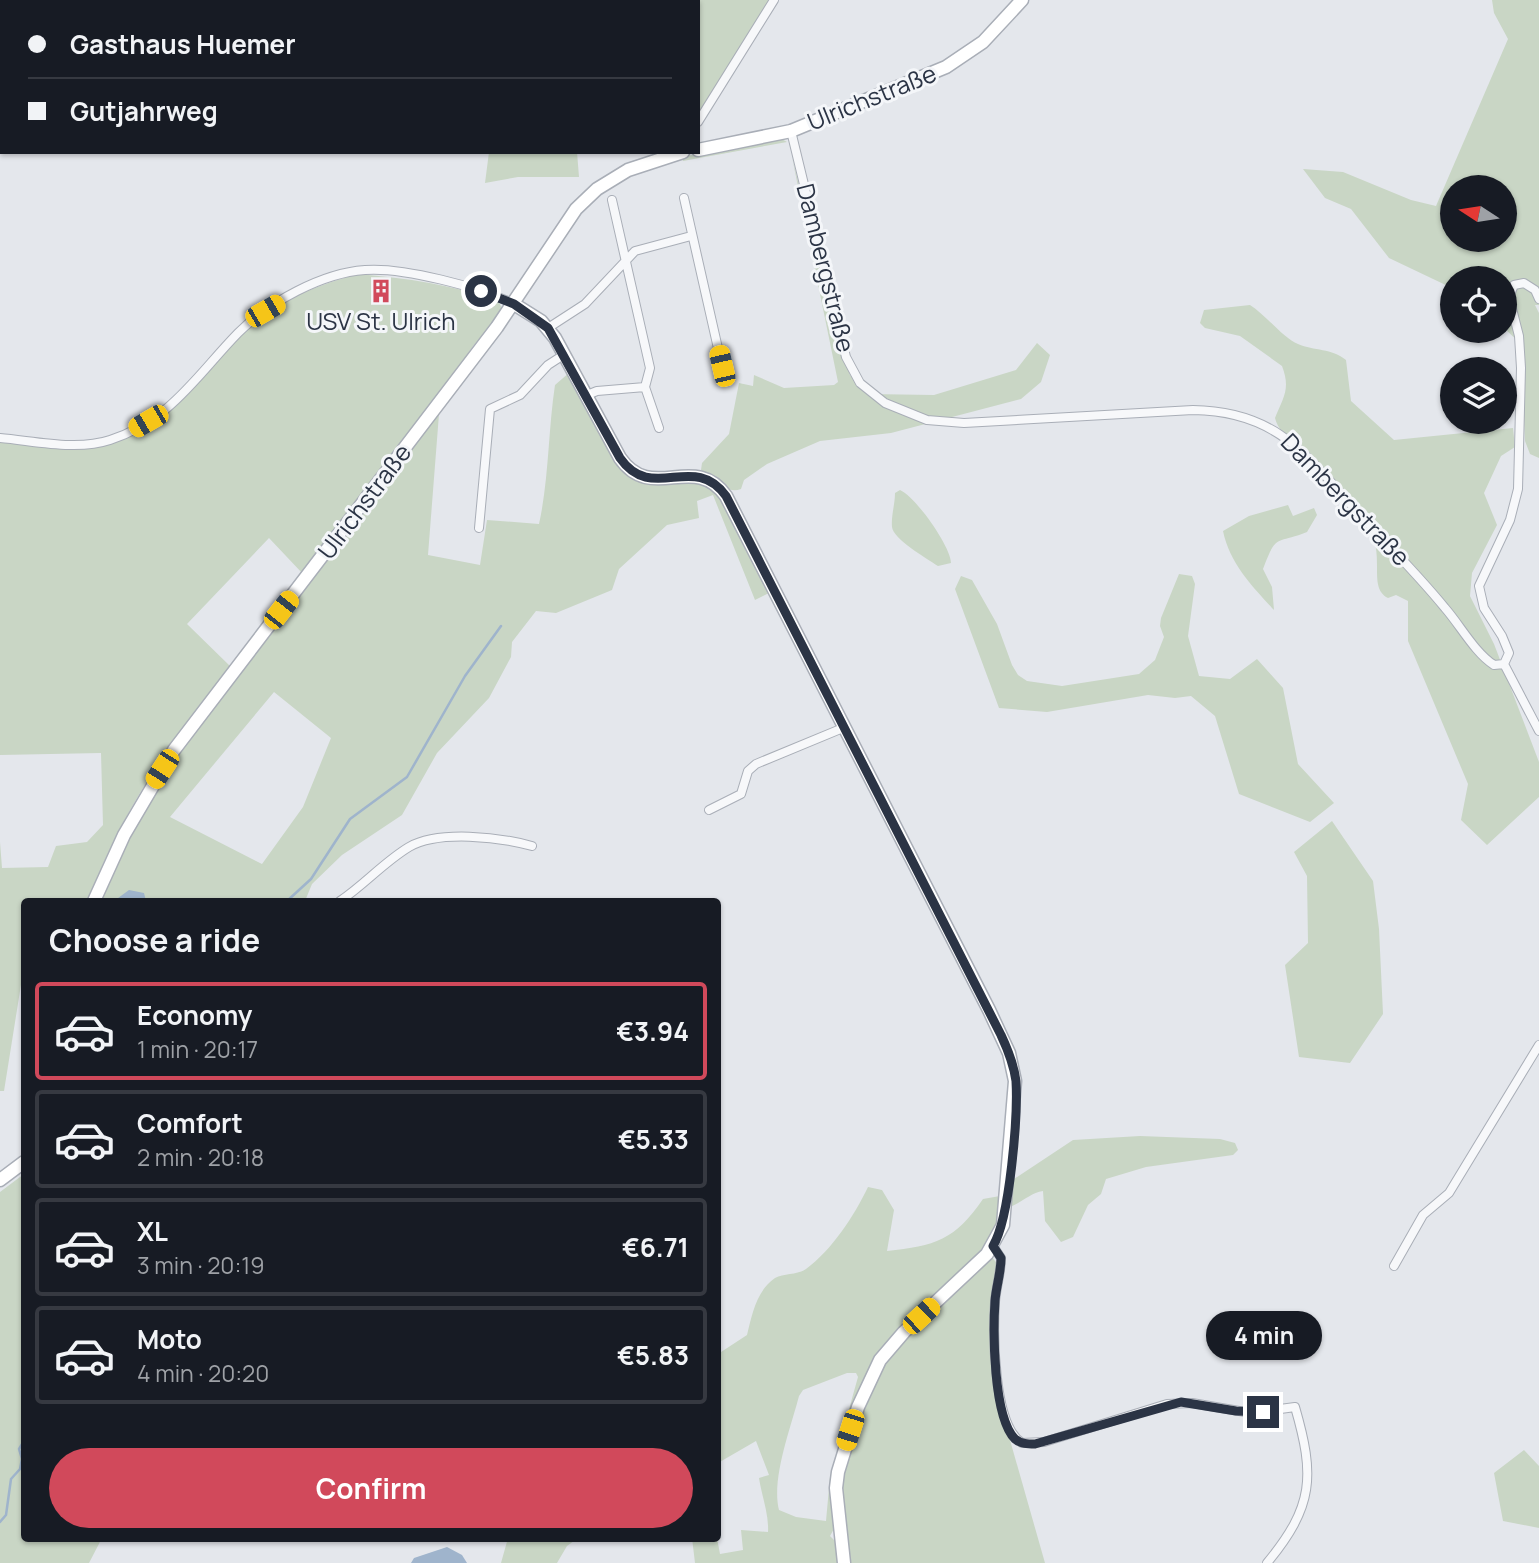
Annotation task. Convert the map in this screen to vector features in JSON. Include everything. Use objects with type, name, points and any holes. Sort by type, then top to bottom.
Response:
[{"type":"street","points":[[700,119],[774,0]]},
{"type":"street","name":"Ulrichstraße","points":[[700,150],[791,131],[959,61],[983,42],[1022,0]]},
{"type":"street","name":"Dambergstraße","points":[[791,131],[840,338],[853,372],[871,393],[897,410],[942,422],[1193,410],[1226,411],[1253,419],[1274,429],[1302,450],[1406,561],[1488,661],[1494,665],[1504,664]]},
{"type":"street","name":"Ulrichstraße","points":[[95,898],[124,835],[174,750],[514,304],[565,224],[588,197],[628,170],[677,154]]},
{"type":"street","points":[[684,198],[722,366]]},
{"type":"street","points":[[612,200],[650,368],[645,387],[659,428]]},
{"type":"street","points":[[548,328],[585,304],[627,258],[639,249],[691,236]]},
{"type":"street","points":[[0,438],[83,445],[122,435],[174,404],[239,333],[265,311],[312,285],[352,272],[376,270],[455,284],[514,304],[548,328],[565,354],[620,458],[631,472],[652,480],[702,476],[721,490],[989,1010],[1011,1060],[1016,1099],[1006,1211],[993,1246],[890,1346],[870,1377],[838,1472],[837,1504],[844,1563]]},
{"type":"street","points":[[1539,299],[1535,290],[1524,283],[1514,285],[1511,290],[1510,304],[1519,336],[1521,368],[1518,489],[1510,520],[1479,586],[1484,608],[1507,644],[1509,653],[1504,664],[1539,731]]},
{"type":"street","points":[[479,528],[490,410],[520,395],[548,365],[565,354]]},
{"type":"street","points":[[587,395],[597,391],[645,387]]},
{"type":"street","points":[[709,810],[741,794],[748,771],[756,764],[843,728]]},
{"type":"street","points":[[344,898],[408,847],[428,840],[478,837],[532,846]]},
{"type":"street","points":[[1394,1266],[1423,1215],[1449,1193],[1539,1045]]},
{"type":"street","points":[[0,1180],[21,1166]]},
{"type":"street","points":[[993,1246],[1001,1258],[995,1302],[999,1388],[1009,1429],[1021,1443],[1044,1443],[1181,1402],[1251,1412],[1295,1407],[1307,1451],[1308,1494],[1291,1532],[1267,1563]]},
{"type":"green space","points":[[700,0],[770,0],[700,112]]},
{"type":"green space","points":[[1492,0],[1539,0],[1539,305],[1535,305],[1539,313],[1539,458],[1530,454],[1525,441],[1521,344],[1517,340],[1517,266],[1440,266],[1440,282],[1389,258],[1351,209],[1325,198],[1303,169],[1343,172],[1411,200],[1436,206],[1440,197],[1440,252],[1517,252],[1517,175],[1449,175],[1508,39],[1494,13]]},
{"type":"green space","points":[[780,138],[787,142],[683,161],[682,157]]},
{"type":"green space","points":[[489,154],[577,154],[579,177],[518,177],[485,183]]},
{"type":"green space","points":[[792,157],[835,334],[850,375],[868,394],[934,395],[1016,370],[1037,343],[1050,355],[1041,382],[1021,399],[891,433],[820,441],[767,464],[744,480],[741,489],[735,490],[725,487],[701,470],[702,463],[729,434],[739,383],[753,386],[754,375],[784,388],[834,385],[838,382]]},
{"type":"green space","points":[[358,274],[412,280],[481,295],[498,301],[502,308],[494,323],[471,349],[462,367],[386,462],[303,574],[269,538],[187,624],[231,667],[187,723],[149,778],[116,836],[89,898],[21,898],[21,985],[4,1091],[0,1091],[0,842],[2,868],[48,867],[56,846],[87,842],[103,825],[101,753],[0,755],[0,442],[81,449],[106,445],[128,437],[148,426],[183,398],[257,320],[283,303],[328,283]]},
{"type":"green space","points":[[1250,305],[1293,341],[1341,356],[1346,360],[1351,401],[1394,440],[1454,434],[1514,434],[1515,447],[1501,456],[1484,493],[1497,525],[1472,573],[1470,596],[1494,644],[1539,762],[1539,797],[1487,845],[1461,820],[1468,784],[1408,641],[1408,601],[1396,595],[1388,598],[1382,593],[1378,586],[1376,546],[1366,525],[1325,472],[1287,438],[1278,425],[1275,418],[1286,387],[1282,366],[1240,336],[1205,328],[1200,323],[1204,310]]},
{"type":"green space","points":[[570,372],[624,469],[693,479],[719,493],[771,592],[755,600],[713,495],[697,501],[699,518],[667,525],[619,569],[612,590],[556,613],[536,611],[512,642],[511,657],[489,698],[437,753],[402,815],[342,855],[312,884],[306,898],[100,898],[124,842],[181,747],[439,414],[428,555],[480,565],[487,520],[539,524],[555,385]],"holes":[[[274,692],[331,738],[303,807],[262,864],[170,817]]]},
{"type":"green space","points":[[900,490],[915,502],[931,523],[945,546],[951,563],[938,566],[911,548],[894,532],[892,523],[895,493]]},
{"type":"green space","points":[[1288,505],[1293,516],[1314,508],[1317,515],[1307,532],[1278,542],[1271,549],[1263,569],[1272,587],[1274,610],[1236,564],[1223,531],[1249,516]]},
{"type":"green space","points":[[1179,574],[1192,576],[1195,584],[1188,636],[1199,676],[1230,679],[1257,659],[1283,688],[1298,764],[1334,803],[1310,822],[1239,794],[1215,716],[1191,696],[1175,698],[1148,695],[1047,712],[999,708],[955,589],[961,576],[972,580],[997,624],[1018,675],[1027,681],[1062,686],[1139,674],[1155,660],[1164,637],[1160,626],[1161,618]]},
{"type":"green space","points":[[1332,821],[1373,881],[1379,929],[1383,1014],[1350,1063],[1299,1057],[1285,965],[1308,943],[1307,876],[1294,852]]},
{"type":"green space","points":[[1140,1136],[1220,1139],[1235,1143],[1238,1150],[1233,1155],[1146,1167],[1106,1179],[1101,1194],[1088,1205],[1073,1237],[1061,1242],[1045,1221],[1043,1191],[1006,1208],[988,1246],[895,1335],[842,1447],[835,1527],[830,1536],[838,1544],[841,1563],[695,1563],[692,1542],[718,1542],[720,1554],[743,1550],[741,1530],[768,1532],[759,1478],[769,1475],[756,1441],[721,1461],[721,1352],[747,1335],[763,1290],[775,1278],[803,1271],[816,1261],[842,1232],[868,1187],[882,1190],[894,1210],[887,1251],[918,1247],[953,1232],[983,1199],[1000,1196],[1014,1179],[1073,1140]],"holes":[[[847,1373],[856,1373],[858,1377],[830,1477],[826,1521],[796,1517],[779,1510],[777,1497],[780,1468],[799,1396],[803,1390]]]},
{"type":"green space","points":[[21,1176],[21,1542],[100,1542],[89,1563],[0,1563],[0,1192]]},
{"type":"green space","points":[[992,1257],[998,1265],[994,1334],[1008,1433],[1045,1563],[847,1563],[839,1484],[858,1417],[891,1350]]},
{"type":"green space","points":[[1524,1450],[1539,1466],[1539,1528],[1503,1521],[1494,1473]]},
{"type":"green space","points":[[507,1542],[572,1542],[557,1563],[501,1563]]},
{"type":"water","points":[[129,890],[144,893],[145,898],[118,898]]},
{"type":"water","points":[[447,1547],[462,1555],[467,1563],[411,1563],[414,1558]]},
{"type":"waterway","points":[[290,898],[311,879],[350,819],[407,777],[465,676],[501,626]]},
{"type":"waterway","points":[[21,1446],[21,1456]]},
{"type":"waterway","points":[[0,1522],[6,1515],[11,1479],[21,1464]]},
{"type":"place","name":"USV St. Ulrich","points":[[381,291]]},
{"type":"route","points":[[481,291],[514,304],[548,328],[565,354],[620,458],[631,472],[652,480],[702,476],[715,483],[726,496],[1001,1035],[1013,1068],[1016,1099],[1006,1211],[993,1246],[1001,1258],[995,1302],[995,1335],[999,1388],[1005,1419],[1012,1435],[1021,1443],[1044,1443],[1152,1408],[1181,1402],[1236,1411],[1263,1412]]}]
